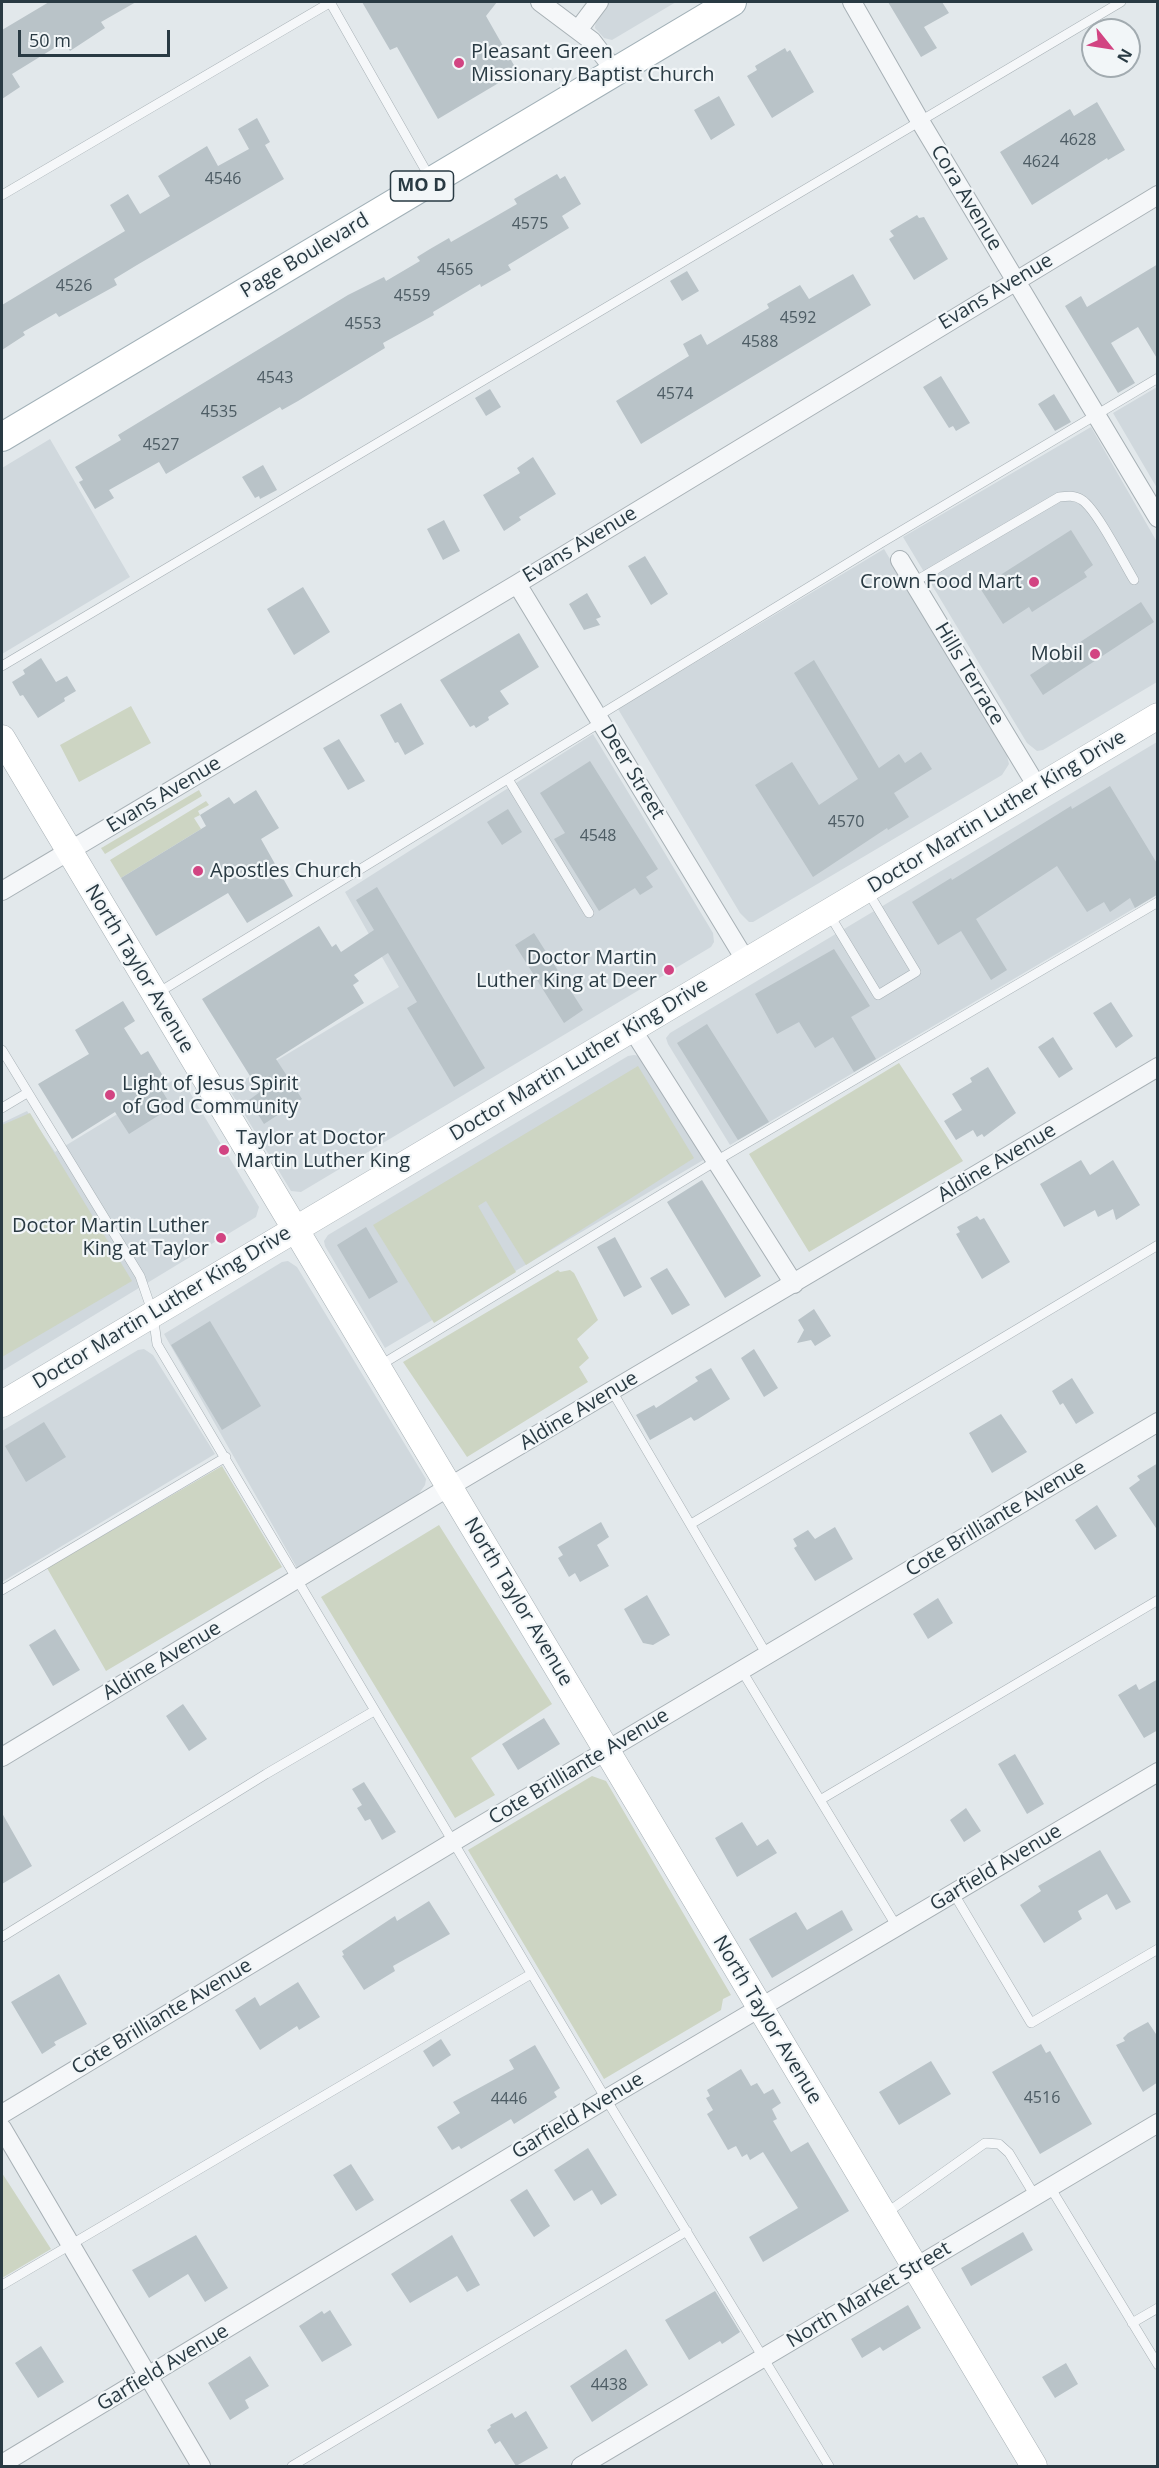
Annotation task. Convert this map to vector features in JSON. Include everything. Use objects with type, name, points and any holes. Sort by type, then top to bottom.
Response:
[{"type":"main road","name":"Page Boulevard","points":[[2,436],[732,2]]},
{"type":"street","points":[[540,2],[592,41],[615,71]]},
{"type":"street","points":[[578,30],[599,2]]},
{"type":"street","name":"Cora Avenue","points":[[852,2],[920,121],[1158,518]]},
{"type":"street","name":"Evans Avenue","points":[[2,891],[517,584],[1158,195]]},
{"type":"street","name":"Hills Terrace","points":[[900,560],[1038,788]]},
{"type":"street","name":"Deer Street","points":[[517,584],[746,961]]},
{"type":"street","name":"Doctor Martin Luther King Drive","points":[[2,1404],[1158,716]]},
{"type":"street","name":"North Taylor Avenue","points":[[2,738],[1034,2466]]},
{"type":"street","points":[[632,1029],[794,1284]]},
{"type":"street","name":"Aldine Avenue","points":[[2,1757],[297,1581],[449,1487],[1158,1067]]},
{"type":"street","name":"Cote Brilliante Avenue","points":[[2,2114],[1158,1422]]},
{"type":"street","name":"Garfield Avenue","points":[[2,2464],[606,2099],[1158,1772]]},
{"type":"street","name":"North Market Street","points":[[581,2466],[1158,2123]]},
{"type":"street","points":[[2,2128],[201,2466]]},
{"type":"lane","points":[[2,195],[330,2],[432,180]]},
{"type":"lane","points":[[2,666],[1121,2]]},
{"type":"lane","points":[[155,994],[1158,378]]},
{"type":"lane","points":[[914,582],[1059,497],[1068,496],[1076,496],[1090,507],[1134,580]]},
{"type":"lane","points":[[508,779],[589,913]]},
{"type":"lane","points":[[828,912],[879,995],[916,972],[867,890]]},
{"type":"lane","points":[[377,1367],[716,1161],[1158,903]]},
{"type":"lane","points":[[2,1050],[140,1276],[153,1314],[158,1344],[531,1974],[829,2466]]},
{"type":"lane","points":[[2,1108],[27,1093]]},
{"type":"lane","points":[[691,1524],[1158,1245]]},
{"type":"lane","points":[[612,1391],[767,1655]]},
{"type":"lane","points":[[2,1590],[226,1457]]},
{"type":"lane","points":[[820,1800],[1158,1600]]},
{"type":"lane","points":[[742,1671],[897,1927]]},
{"type":"lane","points":[[2,1937],[266,1774],[374,1711]]},
{"type":"lane","points":[[954,1894],[1031,2023],[1158,1949]]},
{"type":"lane","points":[[2,2285],[531,1974]]},
{"type":"lane","points":[[883,2215],[986,2143],[999,2144],[1010,2153],[1043,2191],[1158,2365]]},
{"type":"lane","points":[[292,2466],[687,2231]]},
{"type":"lane","points":[[1132,2323],[1158,2308]]},
{"type":"shaded area","points":[[608,2],[676,2],[612,40],[604,38],[595,28],[596,17]]},
{"type":"shaded area","points":[[1157,387],[1157,488],[1113,413]]},
{"type":"shaded area","points":[[1091,427],[1157,542],[1157,682],[1043,750],[1037,751],[1027,743],[903,537]]},
{"type":"shaded area","points":[[50,439],[130,577],[2,654],[2,468]]},
{"type":"shaded area","points":[[884,549],[1007,756],[1009,764],[1002,775],[753,922],[749,922],[740,913],[618,709]]},
{"type":"shaded area","points":[[593,734],[713,933],[714,942],[711,947],[301,1192],[291,1191],[229,1089],[399,987],[345,892]]},
{"type":"shaded area","points":[[1157,742],[1157,895],[730,1145],[668,1044],[666,1038],[670,1033]]},
{"type":"shaded area","points":[[628,1056],[639,1056],[705,1159],[385,1348],[325,1246],[324,1241],[328,1235]]},
{"type":"shaded area","points":[[180,1076],[259,1207],[256,1217],[2,1371],[2,1123],[27,1111],[55,1152]]},
{"type":"shaded area","points":[[288,1261],[297,1267],[426,1479],[418,1495],[297,1568],[164,1334],[282,1262]]},
{"type":"shaded area","points":[[144,1349],[153,1355],[215,1454],[2,1582],[2,1431],[138,1350]]},
{"type":"green space","points":[[131,706],[151,743],[79,782],[60,745]]},
{"type":"green space","points":[[199,790],[202,796],[105,854],[101,848],[103,847]]},
{"type":"green space","points":[[206,801],[209,805],[198,811],[200,815],[194,818],[201,829],[121,878],[110,860]]},
{"type":"green space","points":[[899,1063],[963,1161],[809,1252],[749,1154]]},
{"type":"green space","points":[[638,1066],[694,1158],[526,1265],[486,1201],[478,1206],[516,1272],[434,1323],[373,1225]]},
{"type":"green space","points":[[30,1113],[132,1281],[2,1357],[2,1125]]},
{"type":"green space","points":[[558,1270],[560,1272],[570,1270],[574,1273],[598,1320],[577,1339],[589,1358],[579,1367],[588,1382],[467,1457],[403,1362]]},
{"type":"green space","points":[[222,1466],[282,1567],[106,1671],[47,1568]]},
{"type":"green space","points":[[439,1525],[552,1704],[471,1758],[495,1795],[455,1818],[321,1597]]},
{"type":"green space","points":[[592,1776],[606,1781],[731,1995],[723,1999],[721,2010],[604,2079],[468,1850]]},
{"type":"green space","points":[[2,2173],[51,2249],[2,2278]]},
{"type":"building","points":[[49,2],[136,2],[101,22],[105,28],[70,51],[64,42],[12,74],[20,87],[2,99],[2,30]]},
{"type":"building","name":"Pleasant Green Missionary Baptist Church","points":[[362,2],[497,2],[486,16],[515,67],[504,73],[507,78],[438,119],[397,47],[390,50]]},
{"type":"building","points":[[888,2],[942,2],[949,13],[924,27],[937,48],[921,57]]},
{"type":"building","points":[[785,48],[787,52],[790,50],[814,92],[772,118],[747,76],[757,70],[755,66]]},
{"type":"building","points":[[719,96],[735,125],[711,140],[694,110]]},
{"type":"building","points":[[1097,102],[1125,150],[1108,160],[1107,158],[1032,205],[1000,152],[1070,109],[1074,116]]},
{"type":"building","points":[[257,118],[270,142],[265,145],[284,179],[114,279],[117,285],[59,317],[56,313],[23,332],[25,335],[2,350],[2,305],[125,231],[110,205],[128,194],[140,214],[170,196],[158,176],[207,146],[218,166],[249,149],[238,129]]},
{"type":"building","points":[[557,174],[560,179],[565,176],[581,204],[562,216],[569,228],[508,265],[511,270],[481,287],[480,284],[433,312],[434,315],[383,343],[385,348],[298,401],[282,410],[280,407],[166,474],[159,462],[109,490],[114,498],[95,509],[79,482],[83,480],[75,467],[121,440],[118,435],[348,295],[384,277],[386,281],[420,261],[417,257],[430,249],[449,238],[451,242],[517,204],[514,199]]},
{"type":"building","points":[[917,215],[919,218],[924,217],[948,259],[914,280],[889,239],[894,236],[890,231]]},
{"type":"building","points":[[1158,264],[1158,360],[1138,327],[1111,343],[1135,383],[1118,393],[1065,306],[1081,296],[1087,307]]},
{"type":"building","points":[[687,271],[699,291],[682,301],[670,281]]},
{"type":"building","points":[[853,274],[871,305],[641,444],[616,401],[689,356],[683,344],[701,334],[707,345],[769,308],[767,304],[800,285],[809,299]]},
{"type":"building","points":[[941,376],[970,423],[956,431],[953,426],[949,428],[923,387]]},
{"type":"building","points":[[490,389],[501,407],[486,416],[475,398]]},
{"type":"building","points":[[1054,394],[1071,422],[1055,431],[1038,404]]},
{"type":"building","points":[[533,457],[556,494],[519,517],[521,520],[504,531],[483,495],[520,473],[517,468]]},
{"type":"building","points":[[263,465],[277,490],[260,499],[259,496],[255,498],[242,477]]},
{"type":"building","points":[[444,520],[460,551],[443,560],[427,529]]},
{"type":"building","name":"Crown Food Mart","points":[[1071,530],[1093,565],[1084,572],[1087,577],[1032,612],[1029,607],[1003,624],[980,588]]},
{"type":"building","points":[[645,556],[668,594],[651,605],[628,566]]},
{"type":"building","points":[[303,587],[330,632],[294,655],[267,609]]},
{"type":"building","points":[[587,593],[601,617],[596,619],[600,625],[584,630],[569,604]]},
{"type":"building","points":[[1141,602],[1154,622],[1043,695],[1030,675]]},
{"type":"building","points":[[519,633],[539,667],[500,691],[509,704],[488,717],[489,720],[476,728],[474,725],[470,727],[440,680]]},
{"type":"building","points":[[41,658],[56,682],[67,676],[76,691],[38,718],[12,682],[25,674],[23,670]]},
{"type":"building","points":[[814,660],[879,768],[899,754],[905,763],[921,752],[932,769],[894,793],[909,817],[888,830],[887,828],[813,877],[755,785],[792,762],[819,805],[858,779],[794,673]]},
{"type":"building","points":[[401,703],[424,744],[405,755],[398,742],[395,743],[380,715]]},
{"type":"building","points":[[339,739],[365,781],[348,790],[323,748]]},
{"type":"building","points":[[590,761],[658,869],[646,877],[653,887],[640,895],[635,888],[599,911],[554,839],[565,833],[540,793]]},
{"type":"building","points":[[1110,786],[1158,865],[1158,894],[1135,908],[1130,898],[1110,912],[1104,902],[1087,912],[1057,866],[976,919],[1007,970],[991,980],[961,931],[938,945],[912,902],[951,878],[952,880],[1071,806],[1072,809]]},
{"type":"building","name":"Apostles Church","points":[[256,790],[279,828],[261,839],[293,896],[247,923],[228,893],[156,936],[121,878],[206,826],[200,815],[229,797],[234,804]]},
{"type":"building","points":[[508,809],[522,832],[502,845],[487,822]]},
{"type":"building","points":[[377,887],[485,1068],[454,1087],[407,1008],[417,1002],[388,953],[354,975],[359,981],[353,985],[364,1003],[276,1059],[302,1099],[264,1124],[249,1100],[260,1092],[202,999],[319,926],[332,947],[336,944],[341,952],[374,930],[356,900]]},
{"type":"building","points":[[534,933],[583,1010],[564,1023],[515,945]]},
{"type":"building","points":[[834,949],[870,1006],[851,1017],[876,1059],[854,1072],[833,1037],[815,1048],[799,1022],[777,1034],[755,994]]},
{"type":"building","points":[[123,1001],[135,1021],[124,1028],[141,1055],[148,1051],[166,1081],[159,1086],[172,1107],[129,1134],[115,1112],[72,1139],[38,1084],[89,1054],[75,1030]]},
{"type":"building","points":[[1111,1002],[1133,1036],[1116,1048],[1093,1013]]},
{"type":"building","points":[[707,1024],[769,1122],[738,1140],[677,1043]]},
{"type":"building","points":[[1053,1037],[1073,1069],[1059,1078],[1038,1047]]},
{"type":"building","points":[[988,1067],[1016,1113],[984,1137],[982,1134],[977,1137],[973,1130],[956,1140],[944,1121],[962,1110],[952,1094],[972,1082],[970,1078]]},
{"type":"building","points":[[1081,1160],[1090,1175],[1113,1160],[1140,1205],[1116,1220],[1113,1209],[1098,1217],[1095,1210],[1064,1227],[1040,1184]]},
{"type":"building","points":[[702,1180],[761,1276],[725,1298],[667,1202]]},
{"type":"building","points":[[977,1216],[980,1220],[984,1218],[1010,1262],[982,1279],[956,1234],[960,1232],[957,1227]]},
{"type":"building","points":[[366,1227],[398,1282],[369,1299],[337,1245]]},
{"type":"building","points":[[615,1237],[642,1287],[624,1297],[597,1247]]},
{"type":"building","points":[[667,1268],[690,1305],[672,1315],[650,1278]]},
{"type":"building","points":[[814,1309],[831,1336],[815,1346],[811,1340],[797,1343],[804,1330],[798,1320]]},
{"type":"building","points":[[210,1321],[261,1406],[222,1430],[171,1345]]},
{"type":"building","points":[[754,1349],[778,1388],[764,1397],[741,1358]]},
{"type":"building","points":[[711,1368],[730,1399],[698,1419],[694,1421],[691,1417],[650,1440],[636,1415],[654,1405],[656,1408],[698,1381],[695,1377]]},
{"type":"building","points":[[1072,1378],[1094,1413],[1076,1424],[1063,1403],[1060,1405],[1052,1391]]},
{"type":"building","points":[[1001,1414],[1027,1452],[992,1473],[969,1433]]},
{"type":"building","points":[[44,1422],[66,1457],[26,1482],[5,1446]]},
{"type":"building","points":[[1158,1463],[1158,1531],[1129,1488],[1140,1480],[1137,1476]]},
{"type":"building","points":[[1097,1505],[1117,1536],[1095,1550],[1075,1520]]},
{"type":"building","points":[[601,1522],[609,1537],[597,1545],[609,1566],[580,1582],[575,1573],[569,1577],[558,1558],[563,1555],[558,1547]]},
{"type":"building","points":[[835,1527],[853,1559],[815,1581],[794,1548],[797,1546],[793,1539],[808,1530],[815,1539]]},
{"type":"building","points":[[647,1595],[670,1635],[653,1645],[643,1643],[624,1609]]},
{"type":"building","points":[[938,1598],[953,1623],[928,1639],[913,1614]]},
{"type":"building","points":[[55,1629],[80,1670],[53,1686],[29,1645]]},
{"type":"building","points":[[1158,1679],[1158,1730],[1144,1738],[1118,1695],[1136,1684],[1139,1690]]},
{"type":"building","points":[[183,1704],[207,1739],[189,1751],[166,1716]]},
{"type":"building","points":[[544,1718],[560,1744],[518,1770],[502,1744]]},
{"type":"building","points":[[1015,1754],[1044,1804],[1027,1814],[998,1764]]},
{"type":"building","points":[[364,1782],[396,1832],[382,1840],[370,1819],[365,1821],[357,1808],[362,1805],[352,1789]]},
{"type":"building","points":[[966,1808],[981,1831],[964,1842],[950,1820]]},
{"type":"building","points":[[2,1813],[32,1866],[2,1884]]},
{"type":"building","points":[[742,1822],[757,1846],[768,1839],[777,1853],[737,1877],[715,1838]]},
{"type":"building","points":[[1100,1850],[1131,1902],[1116,1910],[1107,1894],[1078,1911],[1082,1919],[1044,1943],[1020,1905],[1041,1891],[1038,1886]]},
{"type":"building","points":[[429,1901],[450,1934],[393,1966],[395,1971],[364,1990],[342,1956],[344,1955],[342,1951],[395,1916],[397,1921]]},
{"type":"building","points":[[842,1910],[853,1930],[772,1978],[749,1939],[796,1912],[807,1930]]},
{"type":"building","points":[[59,1974],[87,2024],[54,2042],[56,2045],[42,2054],[11,2002]]},
{"type":"building","points":[[298,1982],[320,2017],[299,2030],[297,2026],[260,2050],[235,2010],[255,1997],[260,2006]]},
{"type":"building","points":[[1148,2022],[1158,2037],[1158,2082],[1143,2092],[1116,2045],[1125,2041],[1123,2038],[1128,2033]]},
{"type":"building","points":[[441,2039],[451,2055],[433,2067],[423,2051]]},
{"type":"building","points":[[1041,2044],[1046,2053],[1050,2051],[1092,2124],[1040,2154],[992,2072]]},
{"type":"building","points":[[535,2045],[560,2088],[554,2092],[557,2097],[514,2124],[511,2119],[461,2149],[459,2146],[452,2150],[437,2127],[460,2113],[453,2102],[514,2069],[509,2060]]},
{"type":"building","points":[[931,2061],[951,2094],[899,2125],[879,2092]]},
{"type":"building","points":[[741,2069],[751,2086],[757,2083],[764,2094],[773,2089],[781,2103],[772,2109],[777,2119],[773,2121],[791,2152],[808,2142],[849,2211],[763,2262],[749,2237],[798,2208],[763,2152],[750,2160],[747,2154],[742,2157],[736,2146],[728,2150],[707,2114],[713,2110],[706,2098],[710,2096],[707,2090]]},
{"type":"building","points":[[588,2148],[617,2195],[601,2205],[592,2190],[574,2201],[554,2170]]},
{"type":"building","points":[[351,2164],[374,2200],[356,2211],[333,2175]]},
{"type":"building","points":[[527,2189],[550,2226],[534,2237],[510,2200]]},
{"type":"building","points":[[1023,2232],[1033,2250],[971,2286],[961,2268]]},
{"type":"building","points":[[196,2235],[228,2288],[205,2302],[188,2274],[149,2298],[132,2270]]},
{"type":"building","points":[[452,2235],[480,2285],[467,2292],[457,2276],[410,2303],[391,2274]]},
{"type":"building","points":[[715,2291],[740,2332],[722,2344],[720,2341],[689,2360],[665,2320]]},
{"type":"building","points":[[908,2305],[921,2328],[883,2351],[880,2347],[862,2358],[851,2339]]},
{"type":"building","points":[[330,2310],[352,2345],[322,2362],[299,2326],[322,2311],[324,2314]]},
{"type":"building","points":[[41,2346],[64,2382],[38,2398],[15,2363]]},
{"type":"building","points":[[626,2349],[648,2385],[592,2422],[570,2386]]},
{"type":"building","points":[[250,2356],[269,2386],[245,2400],[249,2408],[230,2420],[208,2383]]},
{"type":"building","points":[[1066,2363],[1078,2384],[1055,2398],[1042,2377]]},
{"type":"building","points":[[526,2411],[548,2448],[516,2466],[500,2441],[495,2444],[487,2430],[491,2427],[490,2425],[512,2413],[515,2418]]},
{"type":"place","name":"Pleasant Green Missionary Baptist Church","points":[[459,63]]},
{"type":"place","name":"Crown Food Mart","points":[[1034,582]]},
{"type":"place","name":"Mobil","points":[[1095,654]]},
{"type":"place","name":"Apostles Church","points":[[198,871]]},
{"type":"place","name":"Doctor Martin Luther King at Deer","points":[[669,970]]},
{"type":"place","name":"Light of Jesus Spirit of God Community","points":[[110,1095]]},
{"type":"place","name":"Taylor at Doctor Martin Luther King","points":[[224,1150]]},
{"type":"place","name":"Doctor Martin Luther King at Taylor","points":[[221,1238]]}]
